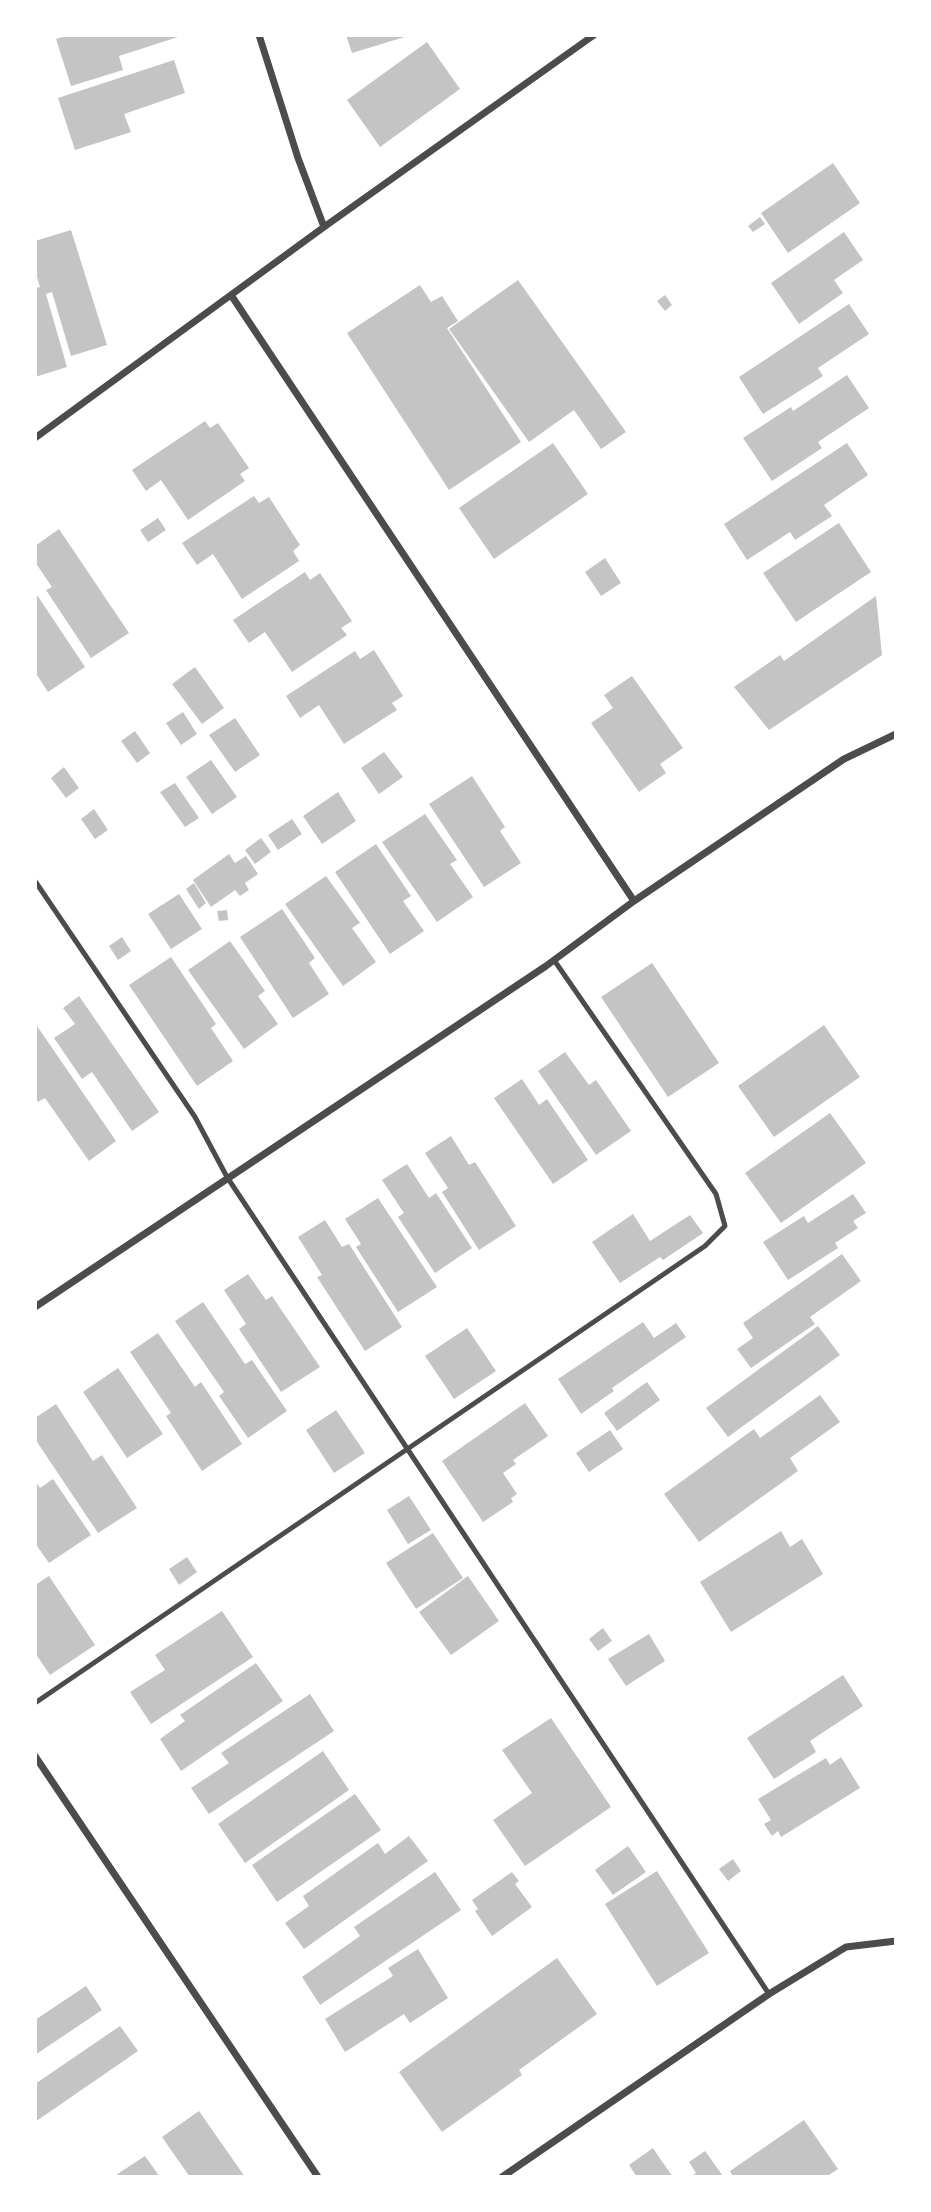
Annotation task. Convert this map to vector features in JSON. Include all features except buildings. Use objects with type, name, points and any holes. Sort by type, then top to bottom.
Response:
[{"type":"street","points":[[259,35],[298,158],[324,227]]},
{"type":"street","points":[[35,438],[324,227],[594,35]]},
{"type":"street","points":[[232,295],[634,901]]},
{"type":"street","points":[[35,1307],[554,960],[634,901],[845,759],[896,734]]},
{"type":"street","points":[[35,1756],[318,2177]]},
{"type":"street","points":[[502,2177],[769,1994],[846,1947],[896,1941]]},
{"type":"lane","points":[[35,881],[195,1117],[227,1177],[769,1994]]},
{"type":"lane","points":[[35,1703],[705,1246],[725,1226],[716,1194],[554,960]]}]
